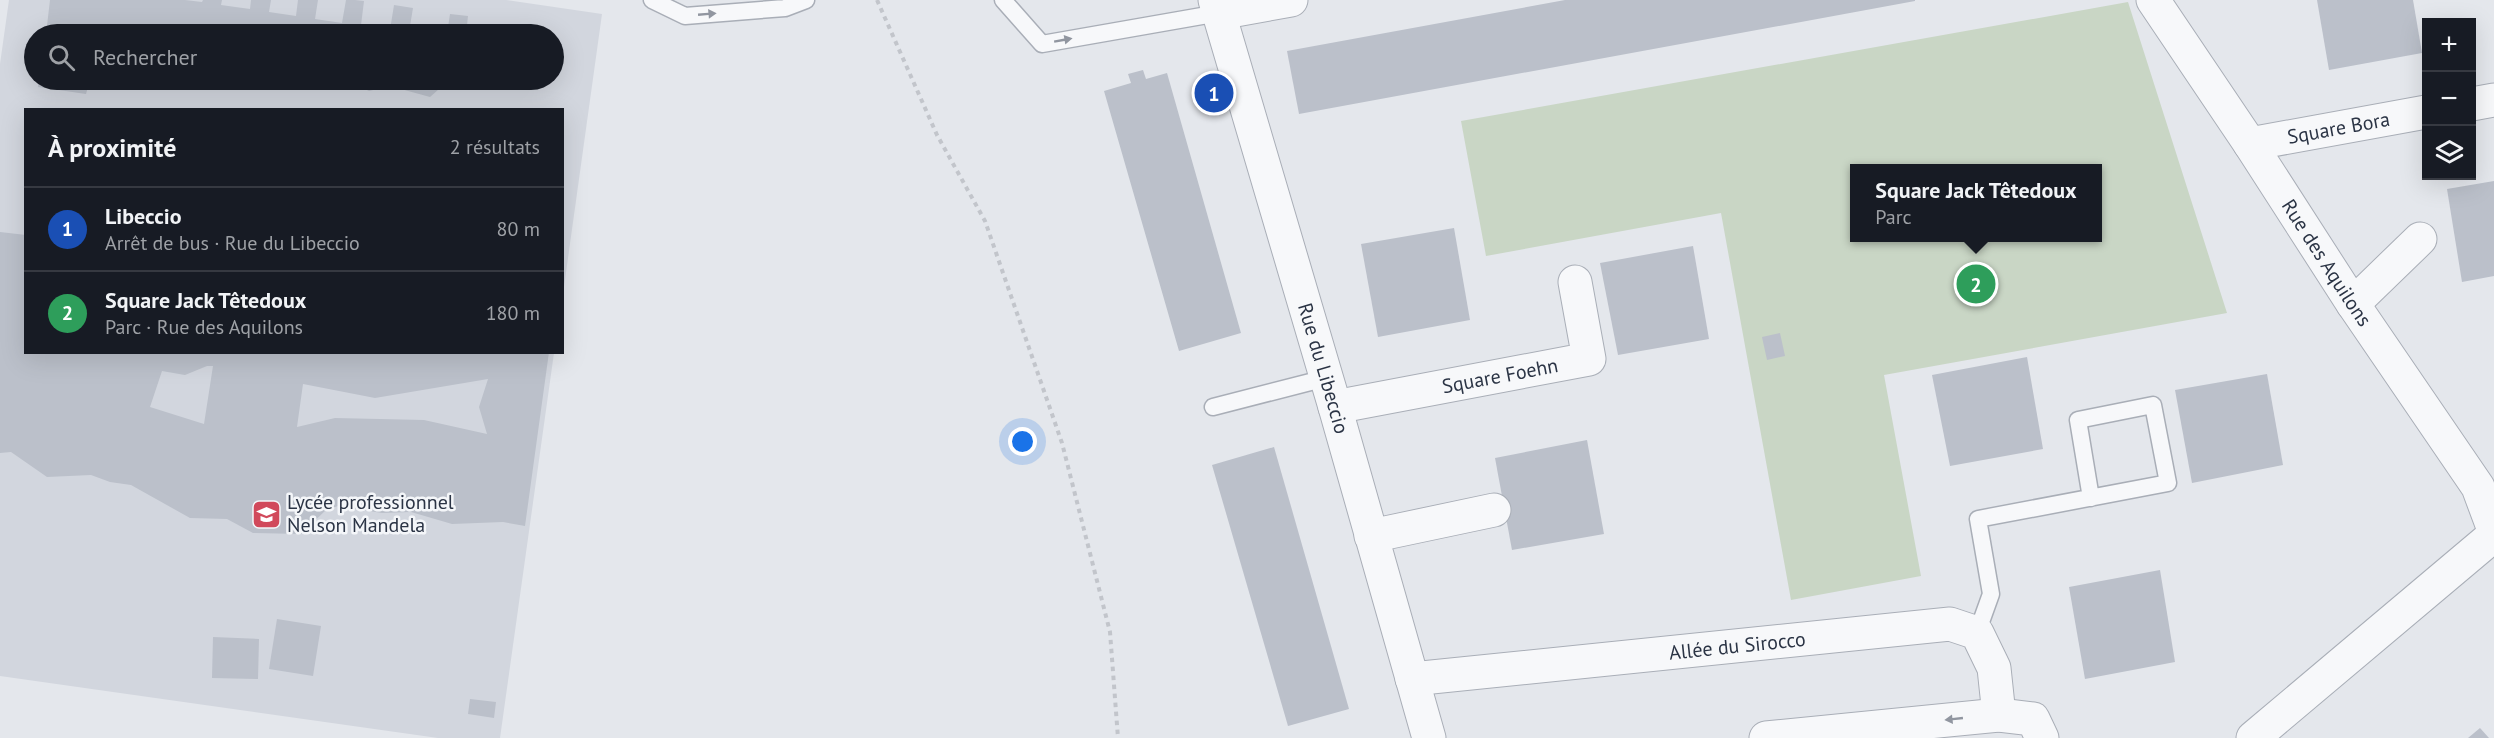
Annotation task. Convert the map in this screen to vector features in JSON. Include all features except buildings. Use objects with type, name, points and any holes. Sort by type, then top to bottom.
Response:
[{"type":"street","points":[[1217,6],[1291,0]]},
{"type":"street","name":"Rue des Aquilons","points":[[2153,0],[2250,144],[2353,304],[2478,487],[2494,530]]},
{"type":"street","name":"Rue du Libeccio","points":[[1217,6],[1331,392],[1429,738]]},
{"type":"street","points":[[2476,103],[2494,100]]},
{"type":"street","name":"Square Bora","points":[[2250,144],[2422,113]]},
{"type":"street","points":[[2353,304],[2420,239]]},
{"type":"street","name":"Square Foehn","points":[[1331,392],[1589,359],[1575,282]]},
{"type":"street","points":[[1371,537],[1494,510]]},
{"type":"street","points":[[2253,738],[2494,536]]},
{"type":"street","name":"Allée du Sirocco","points":[[1412,679],[1950,624],[1977,633]]},
{"type":"street","points":[[1977,633],[1994,668],[1999,715]]},
{"type":"street","points":[[1766,738],[1999,715],[2033,719],[2042,738]]},
{"type":"lane","points":[[652,0],[685,16],[785,8],[806,0]]},
{"type":"lane","points":[[1003,0],[1041,44],[1217,6]]},
{"type":"lane","points":[[1213,407],[1331,392]]},
{"type":"lane","points":[[1977,633],[1991,594],[1978,519],[2091,498],[2168,483],[2153,405],[2078,420],[2091,498]]},
{"type":"path","points":[[877,0],[937,135],[985,221],[1062,443],[1110,632],[1118,738]]},
{"type":"shaded area","name":"Lycée professionnel Nelson Mandela","points":[[9,0],[506,0],[602,14],[564,287],[564,108],[24,108],[24,354],[554,354],[500,738],[438,738],[0,676],[0,64]]},
{"type":"green space","points":[[2128,2],[2227,313],[1884,375],[1921,576],[1791,600],[1721,213],[1486,256],[1461,121]]},
{"type":"place","name":"Libeccio","points":[[1214,93]]},
{"type":"place","name":"Square Jack Têtedoux","points":[[1976,284]]},
{"type":"place","name":"Lycée professionnel Nelson Mandela","points":[[266,514]]}]
